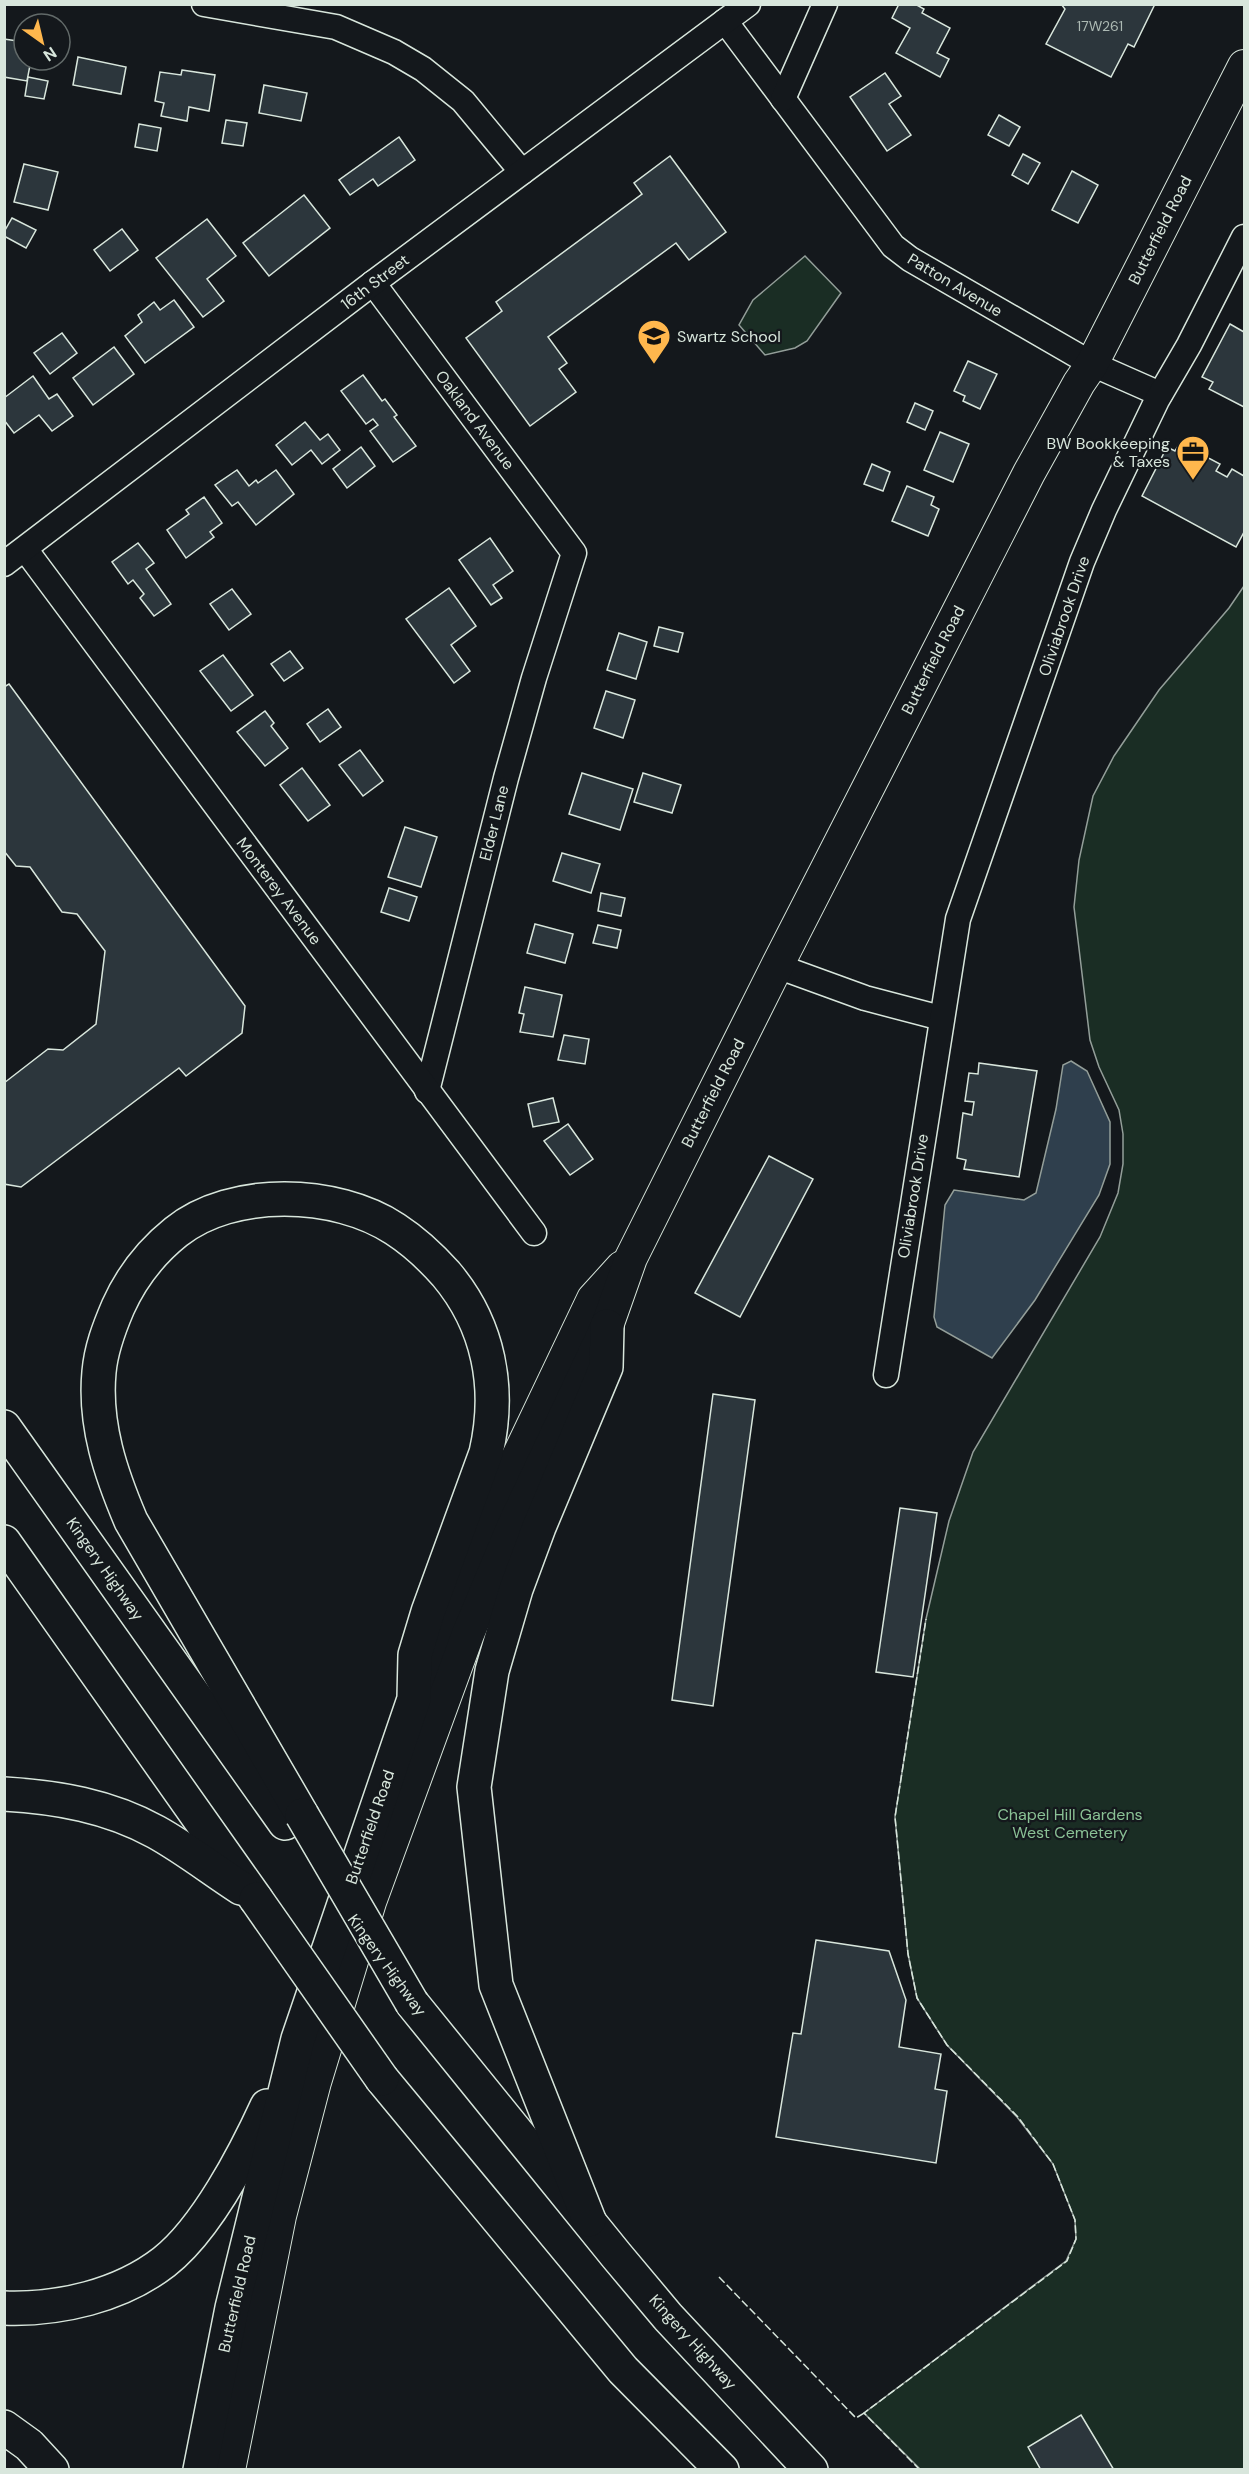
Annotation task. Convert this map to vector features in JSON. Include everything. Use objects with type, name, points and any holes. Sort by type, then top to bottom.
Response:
[{"type":"highway","points":[[298,1824],[132,1521],[116,1485],[105,1450],[98,1407],[99,1371],[108,1331],[126,1289],[150,1256],[177,1231],[213,1211],[256,1201],[289,1198],[319,1200],[357,1210],[393,1227],[425,1251],[456,1287],[476,1319],[492,1376],[493,1425],[486,1453],[415,1654],[414,1699]]},
{"type":"highway","points":[[589,2220],[496,1985],[474,1787],[492,1671],[516,1589],[539,1527],[606,1367],[607,1326]]},
{"type":"highway","name":"Kingery Highway","points":[[4,1427],[298,1824],[412,2003],[668,2317],[811,2466]]},
{"type":"highway","points":[[4,1542],[382,2079],[623,2370],[722,2469]]},
{"type":"highway","name":"Butterfield Road","points":[[200,2469],[232,2308],[298,2040],[414,1699]]},
{"type":"highway","points":[[4,1794],[42,1796],[72,1802],[125,1818],[156,1832],[256,1899]]},
{"type":"highway","points":[[4,2308],[28,2309],[73,2303],[106,2293],[164,2262],[188,2239],[249,2145],[298,2040]]},
{"type":"highway","points":[[4,2427],[29,2445],[52,2469]]},
{"type":"main road","name":"Butterfield Road","points":[[229,2469],[280,2216],[315,2082],[370,1902],[468,1634],[514,1524],[607,1326],[631,1258],[777,966],[1029,473],[1092,364],[1245,66]]},
{"type":"main road","name":"Butterfield Road","points":[[414,1699],[489,1517],[592,1299],[631,1258]]},
{"type":"street","points":[[204,4],[336,27],[394,52],[423,69],[463,101],[522,172]]},
{"type":"street","name":"16th Street","points":[[4,564],[373,283],[748,4]]},
{"type":"street","points":[[780,94],[825,4]]},
{"type":"street","name":"Patton Avenue","points":[[725,21],[893,246],[910,259],[1092,364],[1160,394]]},
{"type":"street","name":"Oliviabrook Drive","points":[[885,1375],[958,919],[1082,562],[1160,394],[1189,345],[1245,237]]},
{"type":"street","name":"Oakland Avenue","points":[[373,283],[574,553],[573,558]]},
{"type":"street","name":"Monterey Avenue","points":[[25,549],[534,1233]]},
{"type":"street","name":"Elder Lane","points":[[427,1090],[506,778],[534,678],[573,558]]},
{"type":"street","points":[[777,966],[865,998],[941,1018]]},
{"type":"green space","points":[[805,256],[841,293],[807,341],[795,348],[765,355],[739,325],[753,300]]},
{"type":"green space","name":"Chapel Hill Gardens West Cemetery","points":[[1244,586],[1244,2469],[920,2469],[864,2413],[1066,2261],[1076,2239],[1075,2220],[1053,2164],[1017,2117],[947,2045],[917,1998],[908,1954],[895,1817],[926,1619],[949,1521],[973,1452],[1100,1237],[1118,1193],[1123,1164],[1123,1134],[1119,1110],[1099,1067],[1090,1040],[1074,907],[1079,860],[1093,796],[1114,756],[1159,690],[1229,608]]},
{"type":"water","points":[[1071,1061],[1087,1071],[1110,1122],[1110,1164],[1099,1195],[1035,1300],[992,1358],[937,1327],[934,1317],[945,1205],[954,1190],[1024,1200],[1036,1193],[1056,1109],[1063,1065]]},
{"type":"building","points":[[899,4],[915,4],[924,9],[922,13],[950,28],[937,53],[949,59],[940,77],[896,53],[910,28],[892,18]]},
{"type":"building","points":[[1061,4],[1155,4],[1134,47],[1128,44],[1111,77],[1046,44],[1065,9]]},
{"type":"building","points":[[4,39],[12,40],[12,72],[29,72],[27,81],[4,77]]},
{"type":"building","points":[[78,57],[126,67],[121,94],[73,85]]},
{"type":"building","points":[[182,70],[215,75],[209,111],[189,107],[187,121],[161,116],[164,103],[155,101],[160,72],[181,75]]},
{"type":"building","points":[[885,73],[901,96],[889,104],[911,135],[887,151],[850,97]]},
{"type":"building","points":[[28,77],[48,81],[44,99],[25,96]]},
{"type":"building","points":[[264,85],[307,93],[301,121],[259,113]]},
{"type":"building","points":[[999,115],[1020,127],[1009,146],[988,135]]},
{"type":"building","points":[[226,120],[247,123],[243,146],[222,143]]},
{"type":"building","points":[[139,124],[161,128],[157,151],[135,147]]},
{"type":"building","points":[[399,137],[415,160],[378,186],[373,179],[350,195],[339,180]]},
{"type":"building","points":[[1023,154],[1040,163],[1028,184],[1012,175]]},
{"type":"building","points":[[670,156],[726,232],[689,260],[676,243],[548,337],[567,363],[559,369],[576,392],[530,426],[466,338],[502,311],[496,302],[642,194],[634,183]]},
{"type":"building","points":[[24,164],[58,172],[48,210],[14,202]]},
{"type":"building","points":[[1072,171],[1098,185],[1078,223],[1052,210]]},
{"type":"building","points":[[304,195],[330,228],[269,276],[243,243]]},
{"type":"building","points":[[12,218],[36,230],[26,248],[4,236]]},
{"type":"building","points":[[207,219],[236,256],[207,279],[224,301],[203,317],[156,258]]},
{"type":"building","points":[[122,229],[138,250],[110,271],[94,250]]},
{"type":"building","points":[[174,300],[194,327],[145,363],[125,336],[142,322],[138,315],[154,302],[160,310]]},
{"type":"building","points":[[1230,324],[1244,332],[1244,407],[1209,389],[1213,382],[1202,377]]},
{"type":"building","points":[[62,333],[77,353],[50,374],[34,353]]},
{"type":"building","points":[[114,347],[134,374],[93,405],[73,378]]},
{"type":"building","points":[[968,361],[997,374],[980,409],[963,401],[965,396],[954,391]]},
{"type":"building","points":[[363,375],[382,401],[385,399],[397,415],[394,417],[416,446],[393,462],[370,431],[378,425],[373,419],[366,424],[341,391]]},
{"type":"building","points":[[33,376],[49,399],[57,394],[73,416],[52,431],[39,415],[14,433],[4,420],[4,398]]},
{"type":"building","points":[[915,403],[933,411],[925,430],[907,422]]},
{"type":"building","points":[[305,422],[320,440],[328,434],[340,450],[322,464],[311,450],[292,465],[276,445]]},
{"type":"building","points":[[940,432],[969,444],[953,482],[924,470]]},
{"type":"building","points":[[1180,443],[1220,464],[1216,471],[1227,477],[1232,469],[1244,476],[1244,532],[1236,547],[1142,496],[1167,447],[1175,451]]},
{"type":"building","points":[[361,447],[375,466],[347,488],[333,469]]},
{"type":"building","points":[[872,464],[890,472],[883,491],[864,484]]},
{"type":"building","points":[[237,470],[249,486],[256,480],[258,483],[276,470],[294,494],[256,525],[238,502],[232,506],[215,485]]},
{"type":"building","points":[[907,486],[934,497],[931,505],[939,509],[928,536],[892,521]]},
{"type":"building","points":[[204,497],[222,523],[210,532],[214,537],[186,558],[167,530],[189,514],[186,510]]},
{"type":"building","points":[[490,538],[513,571],[493,585],[502,598],[491,605],[459,560]]},
{"type":"building","points":[[138,543],[154,563],[146,569],[171,604],[154,616],[140,598],[144,594],[133,580],[128,584],[112,562]]},
{"type":"building","points":[[449,588],[476,626],[451,645],[470,671],[454,683],[406,619]]},
{"type":"building","points":[[232,589],[251,614],[229,630],[210,604]]},
{"type":"building","points":[[659,627],[683,633],[678,652],[654,646]]},
{"type":"building","points":[[619,633],[647,642],[636,679],[607,670]]},
{"type":"building","points":[[290,651],[303,668],[284,681],[271,664]]},
{"type":"building","points":[[223,655],[253,695],[231,711],[200,671]]},
{"type":"building","points":[[9,684],[245,1006],[242,1033],[186,1076],[179,1068],[21,1187],[4,1184],[4,1083],[48,1049],[63,1050],[96,1024],[105,951],[77,914],[62,912],[30,867],[16,866],[4,851],[4,687]]},
{"type":"building","points":[[606,691],[635,700],[623,738],[594,728]]},
{"type":"building","points":[[328,709],[341,727],[320,742],[307,724]]},
{"type":"building","points":[[265,711],[274,723],[271,726],[288,748],[265,766],[237,732]]},
{"type":"building","points":[[360,750],[383,781],[363,796],[339,765]]},
{"type":"building","points":[[302,768],[330,805],[308,821],[280,785]]},
{"type":"building","points":[[582,773],[633,789],[620,830],[569,814]]},
{"type":"building","points":[[643,773],[681,785],[672,813],[634,802]]},
{"type":"building","points":[[405,827],[437,837],[421,887],[388,877]]},
{"type":"building","points":[[562,853],[600,864],[591,893],[553,881]]},
{"type":"building","points":[[389,888],[417,897],[409,921],[381,912]]},
{"type":"building","points":[[601,893],[625,898],[621,916],[598,911]]},
{"type":"building","points":[[535,924],[573,934],[565,963],[527,953]]},
{"type":"building","points":[[598,925],[621,930],[617,948],[593,943]]},
{"type":"building","points":[[525,987],[562,995],[553,1037],[520,1032],[524,1014],[519,1013]]},
{"type":"building","points":[[564,1035],[589,1039],[585,1064],[558,1060]]},
{"type":"building","points":[[979,1063],[1037,1071],[1019,1177],[964,1169],[966,1160],[957,1158],[963,1113],[972,1115],[974,1102],[965,1101],[969,1073],[978,1074]]},
{"type":"building","points":[[553,1098],[559,1122],[533,1127],[528,1104]]},
{"type":"building","points":[[568,1124],[593,1159],[570,1175],[544,1141]]},
{"type":"building","points":[[769,1156],[813,1179],[740,1317],[695,1293]]},
{"type":"building","points":[[713,1394],[755,1400],[713,1706],[672,1700]]},
{"type":"building","points":[[900,1508],[937,1513],[913,1677],[876,1672]]},
{"type":"building","points":[[816,1940],[889,1951],[906,2000],[899,2047],[941,2054],[935,2089],[947,2091],[936,2163],[776,2137],[793,2033],[801,2034]]},
{"type":"building","points":[[1081,2415],[1114,2470],[1041,2470],[1028,2447]]},
{"type":"fence","points":[[920,2470],[864,2413],[1067,2261],[1076,2239],[1075,2220],[1053,2164],[1018,2117],[947,2045],[917,1998],[908,1954],[895,1817],[926,1619]]},
{"type":"fence","points":[[719,2277],[856,2418],[864,2413]]},
{"type":"place","name":"Swartz School","points":[[654,365]]},
{"type":"place","name":"BW Bookkeeping & Taxes","points":[[1193,481]]}]
